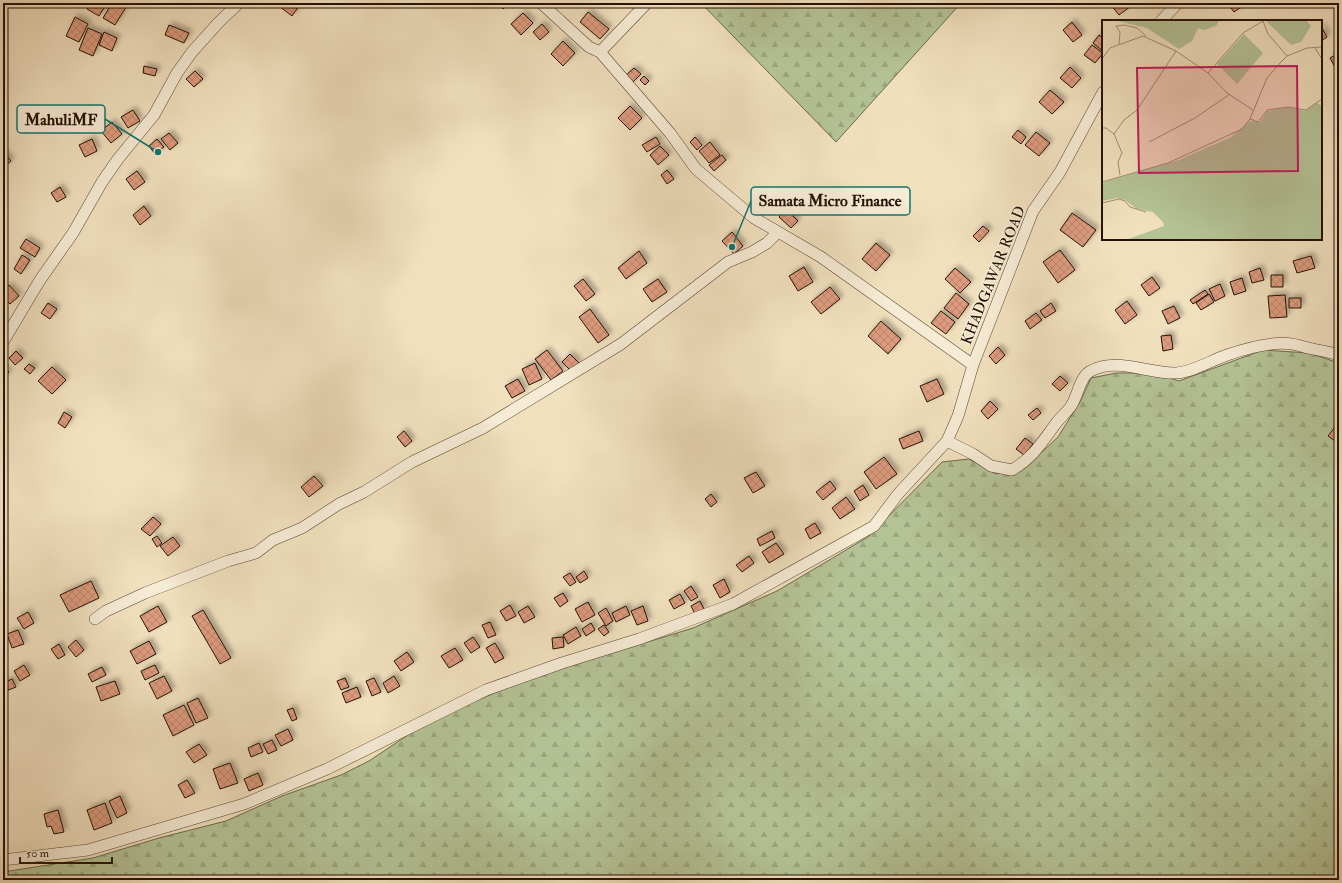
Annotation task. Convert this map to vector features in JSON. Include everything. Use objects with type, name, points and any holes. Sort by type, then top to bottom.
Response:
[{"type":"street","points":[[3,342],[40,280],[73,233],[102,182],[118,159],[154,115],[177,73],[214,28],[239,3]]},
{"type":"street","points":[[541,3],[589,46],[600,52],[670,133],[696,169],[754,218],[821,257],[973,365]]},
{"type":"street","points":[[600,52],[647,3]]},
{"type":"street","points":[[1163,20],[1178,3]]},
{"type":"street","name":"KHADGAWAR ROAD","points":[[3,860],[88,850],[244,804],[327,769],[486,690],[562,663],[639,639],[733,604],[874,526],[898,494],[946,441],[958,416],[973,365],[1033,211],[1060,172],[1102,94]]},
{"type":"street","points":[[95,619],[106,611],[145,593],[228,561],[256,553],[273,540],[302,528],[338,504],[364,492],[412,462],[483,428],[621,344],[728,262],[752,252],[767,243],[778,232]]},
{"type":"street","points":[[946,441],[973,454],[991,466],[1012,470],[1026,462],[1039,448],[1057,422],[1070,407],[1077,396],[1082,381],[1088,373],[1098,368],[1136,366],[1177,373],[1200,366],[1227,355],[1268,344],[1291,344],[1314,350],[1323,350],[1339,355]]},
{"type":"green space","points":[[701,3],[961,3],[836,142]]},
{"type":"green space","points":[[1263,350],[1309,353],[1339,363],[1339,880],[3,880],[3,872],[93,858],[159,838],[226,821],[282,796],[341,775],[369,761],[411,733],[457,709],[504,689],[557,670],[693,628],[777,591],[868,537],[942,462],[969,459],[996,474],[1027,466],[1058,437],[1080,402],[1091,378],[1116,373],[1153,373],[1179,381]]},
{"type":"building","points":[[90,3],[107,3],[99,16],[87,9]]},
{"type":"building","points":[[112,3],[119,3],[126,7],[115,25],[103,18]]},
{"type":"building","points":[[275,3],[295,3],[299,6],[292,16]]},
{"type":"building","points":[[498,3],[510,3],[503,9]]},
{"type":"building","points":[[1115,3],[1128,3],[1131,6],[1119,15],[1111,5]]},
{"type":"building","points":[[1227,3],[1247,3],[1234,12]]},
{"type":"building","points":[[588,12],[609,29],[600,39],[580,22]]},
{"type":"building","points":[[523,13],[533,23],[521,35],[511,24]]},
{"type":"building","points":[[75,17],[88,24],[79,42],[66,36]]},
{"type":"building","points":[[1072,22],[1082,35],[1073,42],[1063,30]]},
{"type":"building","points":[[542,24],[549,32],[540,40],[533,32]]},
{"type":"building","points":[[169,25],[189,33],[184,43],[165,35]]},
{"type":"building","points":[[88,28],[102,34],[93,56],[79,50]]},
{"type":"building","points":[[1322,28],[1327,37],[1322,40]]},
{"type":"building","points":[[104,32],[117,38],[112,51],[99,45]]},
{"type":"building","points":[[1099,35],[1102,37],[1102,50],[1093,43]]},
{"type":"building","points":[[563,41],[575,53],[563,66],[551,54]]},
{"type":"building","points":[[1092,45],[1102,52],[1095,63],[1084,55]]},
{"type":"building","points":[[1339,53],[1339,70],[1337,71],[1330,58]]},
{"type":"building","points":[[144,66],[157,69],[155,76],[143,73]]},
{"type":"building","points":[[1070,67],[1081,78],[1072,88],[1060,78]]},
{"type":"building","points":[[634,68],[641,74],[632,83],[625,76]]},
{"type":"building","points":[[195,71],[203,79],[194,87],[186,79]]},
{"type":"building","points":[[644,76],[649,81],[645,85],[640,80]]},
{"type":"building","points":[[1050,90],[1064,102],[1052,114],[1039,102]]},
{"type":"building","points":[[630,106],[642,118],[630,130],[618,118]]},
{"type":"building","points":[[133,110],[140,121],[128,128],[121,117]]},
{"type":"building","points":[[112,122],[122,134],[111,143],[101,131]]},
{"type":"building","points":[[1018,130],[1026,137],[1021,144],[1012,137]]},
{"type":"building","points":[[1036,132],[1050,143],[1039,156],[1025,145]]},
{"type":"building","points":[[169,133],[178,143],[170,150],[161,139]]},
{"type":"building","points":[[656,137],[660,144],[647,152],[642,145]]},
{"type":"building","points":[[695,137],[702,145],[697,150],[690,142]]},
{"type":"building","points":[[92,139],[97,151],[85,157],[79,145]]},
{"type":"building","points":[[157,139],[164,147],[155,154],[149,146]]},
{"type":"building","points":[[710,142],[720,155],[709,163],[699,151]]},
{"type":"building","points":[[660,146],[669,155],[658,165],[650,155]]},
{"type":"building","points":[[3,151],[11,161],[3,168]]},
{"type":"building","points":[[722,155],[726,160],[714,171],[709,165]]},
{"type":"building","points":[[667,170],[674,179],[667,184],[661,175]]},
{"type":"building","points":[[137,171],[145,182],[134,190],[126,179]]},
{"type":"building","points":[[60,187],[66,197],[57,202],[51,193]]},
{"type":"building","points":[[144,206],[151,216],[140,225],[133,215]]},
{"type":"building","points":[[786,209],[798,221],[791,228],[779,217]]},
{"type":"building","points":[[1072,213],[1096,230],[1083,247],[1060,230]]},
{"type":"building","points":[[983,226],[989,231],[979,242],[973,236]]},
{"type":"building","points":[[732,232],[743,246],[734,254],[722,241]]},
{"type":"building","points":[[26,239],[40,248],[35,257],[20,248]]},
{"type":"building","points":[[876,243],[890,255],[876,271],[862,259]]},
{"type":"building","points":[[1060,250],[1075,270],[1058,283],[1043,262]]},
{"type":"building","points":[[639,251],[647,263],[626,279],[618,268]]},
{"type":"building","points":[[22,255],[30,260],[21,274],[14,269]]},
{"type":"building","points":[[1311,256],[1315,268],[1297,273],[1293,261]]},
{"type":"building","points":[[804,267],[813,282],[798,291],[789,276]]},
{"type":"building","points":[[955,268],[971,282],[960,293],[945,279]]},
{"type":"building","points":[[1260,268],[1264,280],[1252,283],[1249,272]]},
{"type":"building","points":[[1271,275],[1283,275],[1283,287],[1271,287]]},
{"type":"building","points":[[1152,277],[1160,288],[1149,296],[1141,285]]},
{"type":"building","points":[[1242,278],[1246,291],[1234,295],[1230,282]]},
{"type":"building","points":[[583,279],[595,294],[586,301],[574,286]]},
{"type":"building","points":[[658,279],[667,292],[652,302],[643,289]]},
{"type":"building","points":[[1220,284],[1225,296],[1215,301],[1209,289]]},
{"type":"building","points":[[9,285],[19,296],[10,304],[3,297],[3,290]]},
{"type":"building","points":[[830,287],[840,299],[821,314],[811,302]]},
{"type":"building","points":[[1205,290],[1208,294],[1193,304],[1190,300]]},
{"type":"building","points":[[956,293],[969,304],[958,319],[944,308]]},
{"type":"building","points":[[1209,294],[1214,302],[1201,310],[1196,303]]},
{"type":"building","points":[[1285,295],[1287,317],[1270,318],[1268,296]]},
{"type":"building","points":[[1289,298],[1301,298],[1301,308],[1289,308]]},
{"type":"building","points":[[1127,301],[1137,315],[1125,324],[1115,310]]},
{"type":"building","points":[[48,303],[57,309],[50,319],[41,313]]},
{"type":"building","points":[[1051,303],[1056,311],[1045,318],[1040,311]]},
{"type":"building","points":[[1174,306],[1180,318],[1168,324],[1162,311]]},
{"type":"building","points":[[590,309],[609,335],[598,343],[579,317]]},
{"type":"building","points":[[941,311],[955,322],[946,334],[931,323]]},
{"type":"building","points":[[1036,313],[1042,320],[1030,329],[1025,321]]},
{"type":"building","points":[[881,321],[901,339],[888,354],[868,336]]},
{"type":"building","points":[[1171,335],[1173,349],[1163,351],[1161,336]]},
{"type":"building","points":[[998,347],[1005,355],[996,364],[989,356]]},
{"type":"building","points":[[547,350],[563,371],[551,380],[535,359]]},
{"type":"building","points":[[16,351],[23,358],[15,365],[9,358]]},
{"type":"building","points":[[570,354],[579,363],[571,371],[562,362]]},
{"type":"building","points":[[535,363],[542,379],[529,385],[522,369]]},
{"type":"building","points":[[29,364],[35,368],[30,374],[24,369]]},
{"type":"building","points":[[52,367],[66,380],[52,394],[38,381]]},
{"type":"building","points":[[3,368],[9,372],[3,379]]},
{"type":"building","points":[[1060,376],[1068,383],[1060,391],[1052,384]]},
{"type":"building","points":[[518,379],[525,391],[512,398],[505,386]]},
{"type":"building","points":[[937,379],[944,394],[927,402],[920,386]]},
{"type":"building","points":[[990,401],[998,409],[988,419],[981,411]]},
{"type":"building","points":[[1037,408],[1041,413],[1033,420],[1028,415]]},
{"type":"building","points":[[64,412],[72,417],[65,428],[58,423]]},
{"type":"building","points":[[1336,426],[1339,429],[1339,444],[1328,436]]},
{"type":"building","points":[[404,431],[412,441],[405,447],[397,437]]},
{"type":"building","points":[[919,431],[923,441],[903,449],[899,439]]},
{"type":"building","points":[[1025,438],[1033,444],[1024,455],[1016,449]]},
{"type":"building","points":[[884,457],[897,474],[876,489],[864,472]]},
{"type":"building","points":[[756,472],[765,486],[753,493],[744,478]]},
{"type":"building","points":[[314,476],[323,486],[309,497],[301,487]]},
{"type":"building","points":[[830,481],[836,489],[823,500],[816,492]]},
{"type":"building","points":[[863,485],[869,495],[860,501],[854,491]]},
{"type":"building","points":[[711,494],[717,502],[711,507],[705,499]]},
{"type":"building","points":[[846,497],[855,509],[840,519],[832,508]]},
{"type":"building","points":[[153,517],[161,524],[150,536],[141,529]]},
{"type":"building","points":[[815,523],[821,533],[810,539],[805,529]]},
{"type":"building","points":[[772,531],[775,538],[760,546],[757,539]]},
{"type":"building","points":[[157,536],[162,543],[157,547],[152,539]]},
{"type":"building","points":[[173,537],[180,546],[168,556],[160,546]]},
{"type":"building","points":[[776,543],[784,554],[769,563],[762,552]]},
{"type":"building","points":[[749,556],[754,563],[742,572],[736,565]]},
{"type":"building","points":[[584,571],[588,578],[580,583],[576,577]]},
{"type":"building","points":[[570,573],[576,582],[570,586],[563,577]]},
{"type":"building","points":[[724,579],[730,592],[720,598],[713,585]]},
{"type":"building","points":[[91,581],[99,598],[69,612],[60,595]]},
{"type":"building","points":[[691,586],[698,597],[691,601],[684,591]]},
{"type":"building","points":[[563,593],[568,601],[560,607],[554,598]]},
{"type":"building","points":[[680,594],[685,603],[674,609],[669,600]]},
{"type":"building","points":[[700,601],[704,609],[695,614],[691,606]]},
{"type":"building","points":[[588,602],[595,615],[582,622],[575,609]]},
{"type":"building","points":[[510,605],[516,616],[506,621],[500,611]]},
{"type":"building","points":[[158,606],[167,622],[149,632],[140,616]]},
{"type":"building","points":[[528,606],[535,617],[524,623],[518,612]]},
{"type":"building","points":[[626,606],[630,615],[616,622],[612,613]]},
{"type":"building","points":[[643,606],[648,621],[637,625],[631,611]]},
{"type":"building","points":[[606,608],[613,621],[606,626],[598,613]]},
{"type":"building","points":[[203,610],[231,658],[220,664],[192,616]]},
{"type":"building","points":[[28,612],[34,623],[24,629],[17,618]]},
{"type":"building","points":[[490,622],[496,635],[488,638],[482,625]]},
{"type":"building","points":[[591,623],[595,630],[586,636],[582,629]]},
{"type":"building","points":[[604,625],[609,632],[604,636],[598,629]]},
{"type":"building","points":[[576,627],[581,636],[568,644],[563,635]]},
{"type":"building","points":[[18,630],[24,644],[12,648],[7,634]]},
{"type":"building","points":[[473,637],[480,647],[471,653],[464,643]]},
{"type":"building","points":[[563,637],[564,647],[553,649],[552,638]]},
{"type":"building","points":[[76,640],[84,650],[76,657],[68,647]]},
{"type":"building","points":[[149,641],[156,654],[137,664],[130,651]]},
{"type":"building","points":[[495,643],[504,658],[495,663],[486,648]]},
{"type":"building","points":[[59,644],[65,655],[58,659],[51,649]]},
{"type":"building","points":[[455,648],[463,660],[449,668],[441,656]]},
{"type":"building","points":[[407,652],[414,662],[401,671],[394,661]]},
{"type":"building","points":[[24,665],[30,675],[20,681],[14,671]]},
{"type":"building","points":[[155,665],[159,673],[145,680],[141,671]]},
{"type":"building","points":[[102,667],[106,675],[92,682],[88,674]]},
{"type":"building","points":[[164,676],[172,691],[157,699],[149,683]]},
{"type":"building","points":[[394,676],[400,686],[388,693],[383,683]]},
{"type":"building","points":[[345,678],[349,687],[341,690],[337,681]]},
{"type":"building","points":[[374,678],[381,692],[372,696],[366,681]]},
{"type":"building","points":[[12,679],[16,687],[6,691],[3,683]]},
{"type":"building","points":[[115,681],[120,694],[101,701],[96,687]]},
{"type":"building","points":[[357,687],[361,697],[346,703],[342,693]]},
{"type":"building","points":[[198,698],[208,718],[196,723],[187,703]]},
{"type":"building","points":[[184,705],[194,725],[173,736],[163,715]]},
{"type":"building","points":[[293,708],[297,719],[292,721],[287,710]]},
{"type":"building","points":[[288,729],[293,740],[281,746],[275,735]]},
{"type":"building","points":[[272,740],[277,750],[268,754],[263,744]]},
{"type":"building","points":[[259,743],[263,752],[251,757],[248,748]]},
{"type":"building","points":[[199,744],[207,755],[194,763],[186,752]]},
{"type":"building","points":[[230,763],[238,783],[220,789],[213,769]]},
{"type":"building","points":[[258,773],[263,785],[249,791],[244,779]]},
{"type":"building","points":[[187,780],[195,793],[185,798],[178,785]]},
{"type":"building","points":[[120,796],[127,813],[117,818],[109,801]]},
{"type":"building","points":[[105,803],[112,823],[94,830],[87,810]]},
{"type":"building","points":[[58,810],[64,832],[54,834],[51,826],[47,827],[44,814]]},
{"type":"place","name":"MahuliMF","points":[[158,152]]},
{"type":"place","name":"Samata Micro Finance","points":[[732,247]]}]
